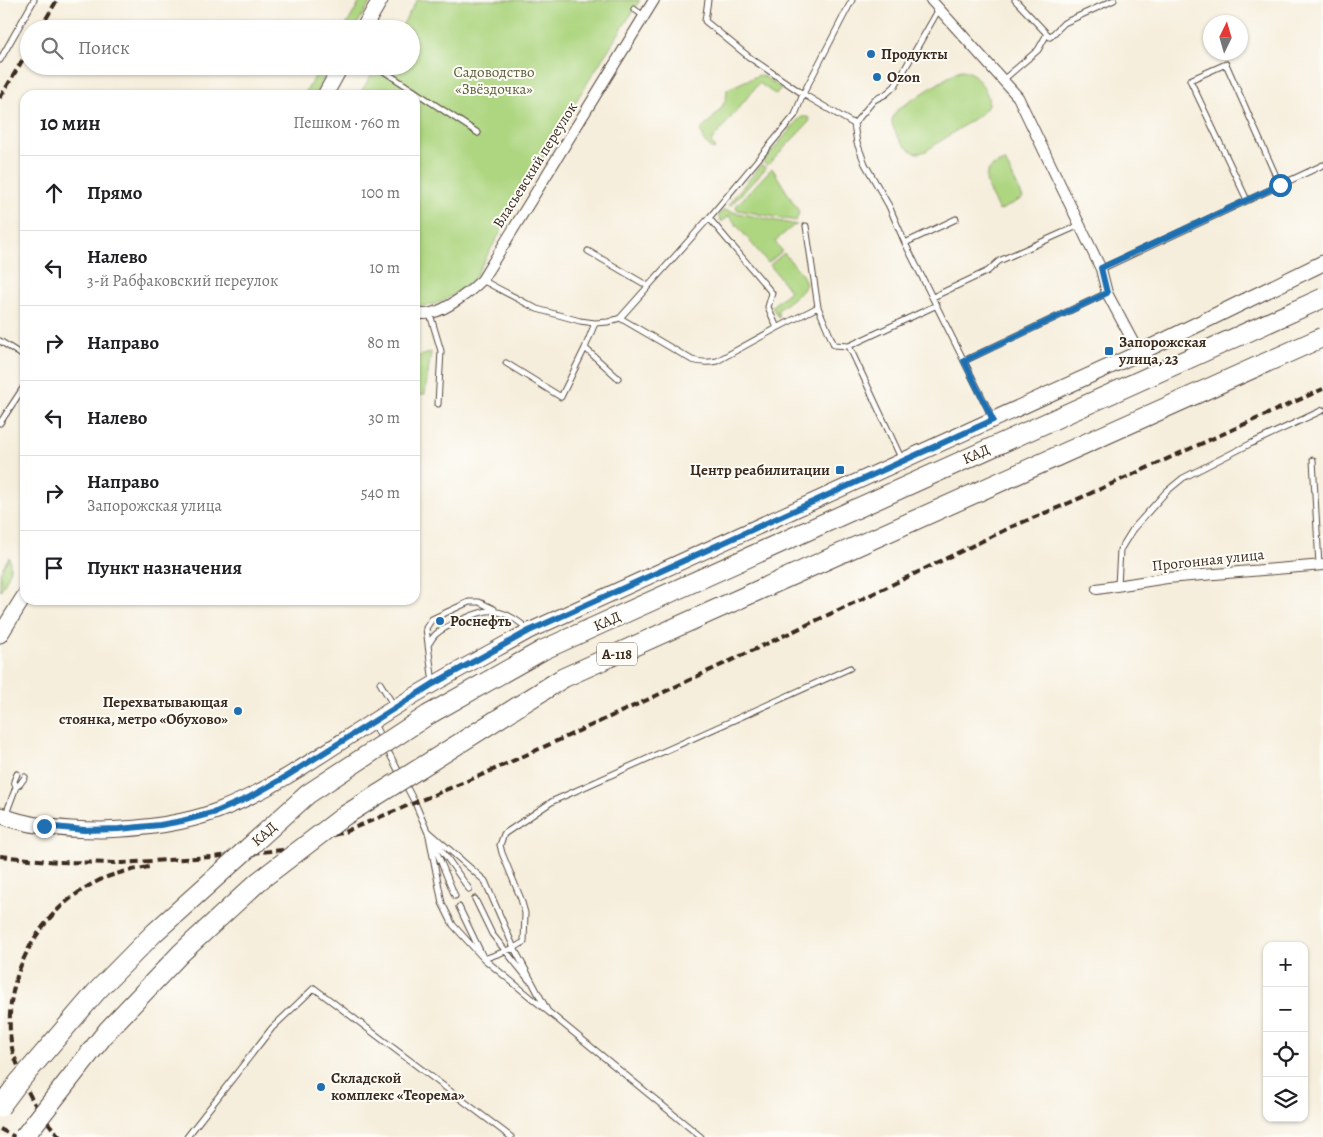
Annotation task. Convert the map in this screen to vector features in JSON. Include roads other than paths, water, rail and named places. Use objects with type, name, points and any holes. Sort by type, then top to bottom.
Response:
[{"type":"highway","name":"КАД","points":[[0,1107],[18,1083],[97,991],[154,933],[308,794],[428,715],[543,650],[1323,298]]},
{"type":"highway","name":"А-118","points":[[24,1137],[108,1030],[181,953],[258,881],[344,816],[564,678],[1323,337]]},
{"type":"street","points":[[368,20],[380,0]]},
{"type":"street","name":"Власьевский переулок","points":[[430,314],[473,290],[482,280],[654,0]]},
{"type":"street","points":[[931,0],[1018,97],[1101,268],[1107,293],[1139,353]]},
{"type":"street","points":[[328,90],[336,75]]},
{"type":"street","points":[[2,816],[44,826],[84,830],[160,825],[216,812],[248,798],[282,779],[433,684],[529,631],[1139,353],[1323,263]]},
{"type":"street","points":[[420,313],[430,314]]},
{"type":"street","name":"Прогонная улица","points":[[1097,589],[1167,578],[1321,565]]},
{"type":"street","points":[[0,635],[20,603]]},
{"type":"lane","points":[[23,20],[34,0]]},
{"type":"lane","points":[[708,0],[705,21],[749,57],[803,94],[854,124],[865,164],[889,206],[993,420]]},
{"type":"lane","points":[[482,280],[537,309],[596,323],[620,318],[709,218],[794,115],[852,0]]},
{"type":"lane","points":[[1015,0],[1050,38],[1064,23],[1099,3],[1114,0]]},
{"type":"lane","points":[[634,9],[644,16]]},
{"type":"lane","points":[[854,124],[874,100],[886,94],[895,86],[939,9]]},
{"type":"lane","points":[[0,60],[20,25]]},
{"type":"lane","points":[[1002,80],[1038,50],[1047,34]]},
{"type":"lane","points":[[1247,200],[1190,80],[1226,64],[1280,185]]},
{"type":"lane","points":[[388,75],[412,90]]},
{"type":"lane","points":[[420,95],[478,133]]},
{"type":"lane","points":[[1101,268],[1323,165]]},
{"type":"lane","points":[[709,218],[772,293],[768,307],[777,328]]},
{"type":"lane","points":[[906,243],[956,219]]},
{"type":"lane","points":[[933,297],[988,271],[998,261],[1080,225]]},
{"type":"lane","points":[[806,226],[818,307],[834,345],[849,346],[937,305]]},
{"type":"lane","points":[[588,251],[648,286]]},
{"type":"lane","points":[[964,361],[1107,293]]},
{"type":"lane","points":[[620,318],[692,360],[701,363],[717,361],[818,307]]},
{"type":"lane","points":[[430,314],[441,352],[438,404]]},
{"type":"lane","points":[[506,364],[561,397],[596,323]]},
{"type":"lane","points":[[0,341],[20,354]]},
{"type":"lane","points":[[849,346],[902,461]]},
{"type":"lane","points":[[585,348],[618,378]]},
{"type":"lane","points":[[0,422],[20,392]]},
{"type":"lane","points":[[1118,586],[1120,550],[1133,529],[1166,492],[1183,478],[1323,410]]},
{"type":"lane","points":[[1313,460],[1321,565]]},
{"type":"lane","points":[[433,684],[426,628],[432,619],[470,602],[479,602],[520,622],[529,631]]},
{"type":"lane","points":[[428,645],[434,636],[443,629],[476,614],[490,610],[504,614]]},
{"type":"lane","points":[[484,959],[514,948],[524,942],[525,913],[502,853],[500,845],[504,834],[554,801],[850,668]]},
{"type":"lane","points":[[380,683],[395,707]]},
{"type":"lane","points":[[372,721],[415,803],[455,896]]},
{"type":"lane","points":[[16,787],[14,781],[17,774]]},
{"type":"lane","points":[[2,816],[16,787],[25,777]]},
{"type":"lane","points":[[428,831],[485,881],[514,948],[549,1013]]},
{"type":"lane","points":[[428,831],[469,889]]},
{"type":"lane","points":[[428,831],[442,903],[453,925],[484,959],[701,1137]]},
{"type":"lane","points":[[475,899],[492,934],[537,990]]},
{"type":"lane","points":[[459,907],[484,959]]},
{"type":"lane","points":[[187,1137],[272,1028],[314,988],[511,1137]]},
{"type":"railway","points":[[45,20],[57,0]]},
{"type":"railway","points":[[0,98],[20,64]]},
{"type":"railway","points":[[0,856],[57,862],[122,863],[212,857],[282,850],[344,832],[484,774],[647,700],[1011,527],[1069,503],[1323,389]]},
{"type":"railway","points":[[60,1137],[30,1096],[12,1050],[10,1023],[12,998],[18,974],[28,951],[41,929],[57,910],[76,894],[110,876],[149,867]]},
{"type":"railway","points":[[0,1129],[15,1137]]},
{"type":"place","name":"Продукты","points":[[871,54]]},
{"type":"place","name":"Ozon","points":[[877,77]]},
{"type":"place","name":"Запорожская улица, 23","points":[[1109,351]]},
{"type":"place","name":"Центр реабилитации","points":[[840,470]]},
{"type":"place","name":"Роснефть","points":[[440,621]]},
{"type":"place","name":"Перехватывающая стоянка, метро «Обухово»","points":[[238,711]]},
{"type":"place","name":"Складской комплекс «Теорема»","points":[[321,1087]]},
{"type":"park label","name":"Садоводство «Звёздочка»","points":[[494,80]]}]
